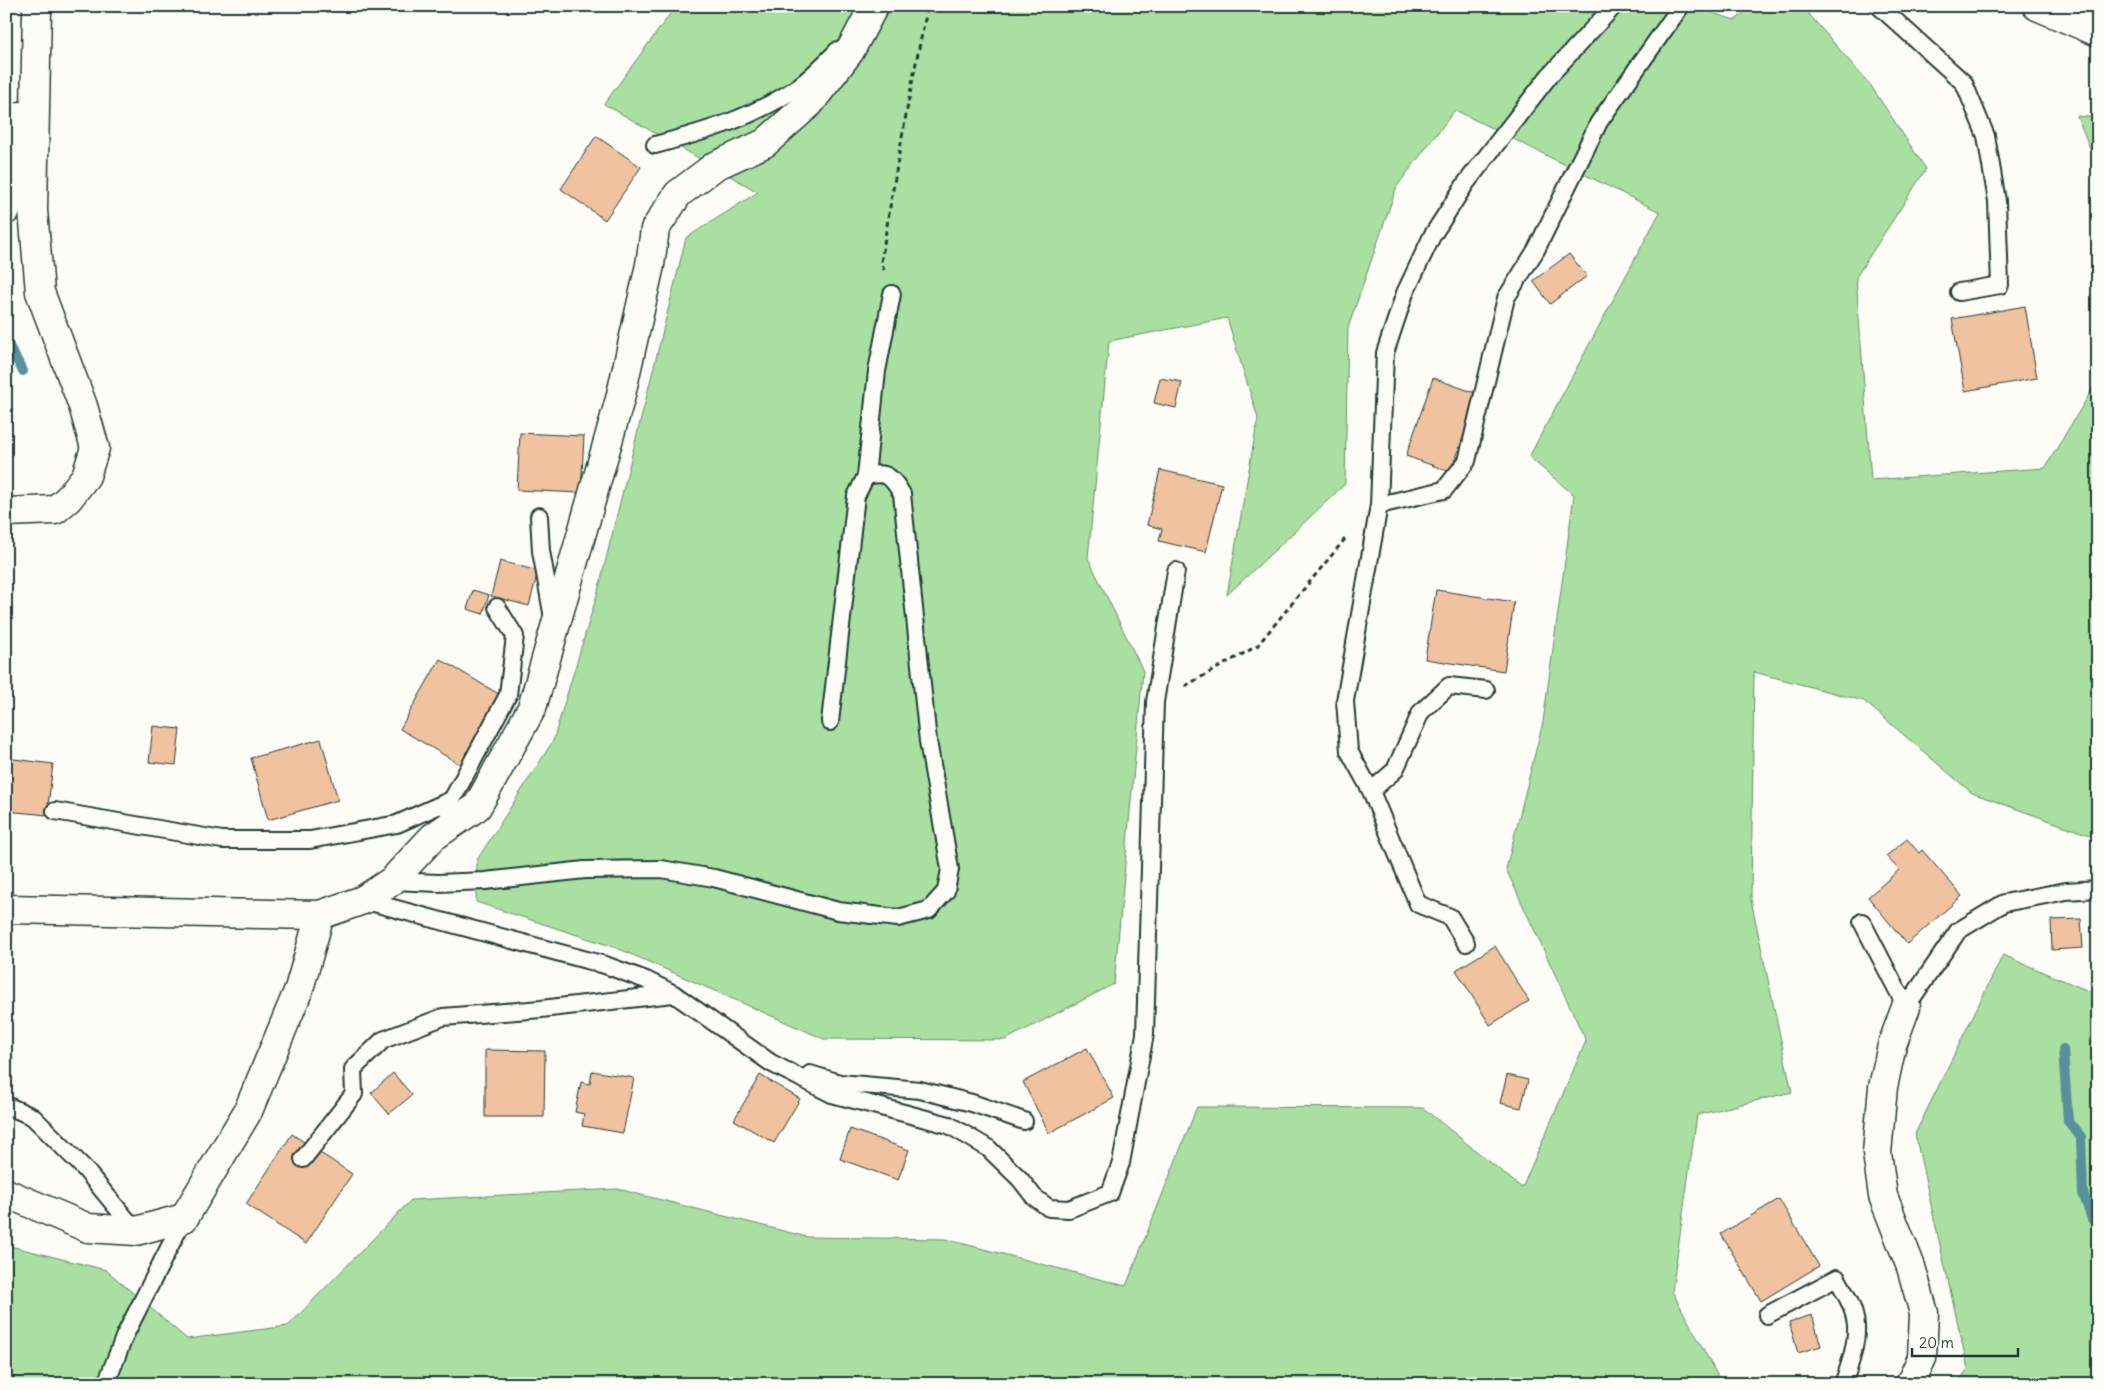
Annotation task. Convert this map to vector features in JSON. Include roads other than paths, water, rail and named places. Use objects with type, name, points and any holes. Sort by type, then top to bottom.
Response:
[{"type":"street","points":[[2037,6],[2098,32]]},
{"type":"street","points":[[6,210],[37,8]]},
{"type":"street","points":[[6,512],[55,510],[68,500],[86,476],[95,448],[83,406],[40,292],[33,210],[37,8]]},
{"type":"street","points":[[6,909],[320,915],[363,900],[392,881],[433,837],[477,807],[532,708],[620,399],[650,265],[655,229],[678,194],[715,166],[765,143],[810,103],[850,51],[872,11]]},
{"type":"street","points":[[6,1193],[88,1228],[136,1231],[184,1218],[248,1111],[299,989],[320,915]]},
{"type":"street","points":[[1906,1007],[1892,1046],[1883,1086],[1877,1153],[1883,1196],[1911,1267],[1924,1313],[1922,1358],[1910,1384]]},
{"type":"lane","points":[[1466,943],[1450,917],[1418,904],[1372,792],[1349,751],[1345,701],[1379,505],[1385,353],[1405,293],[1432,236],[1466,183],[1549,76],[1614,6]]},
{"type":"lane","points":[[1379,505],[1444,490],[1467,461],[1506,298],[1536,250],[1599,122],[1681,6]]},
{"type":"lane","points":[[1880,6],[1964,83],[1986,136],[1997,202],[2000,286],[1959,292]]},
{"type":"lane","points":[[655,145],[707,131],[763,108],[799,86],[837,51],[872,11]]},
{"type":"lane","points":[[830,722],[856,496],[866,476],[877,371],[892,294]]},
{"type":"lane","points":[[392,881],[438,883],[485,881],[586,870],[661,869],[714,878],[838,911],[898,918],[929,910],[946,891],[950,869],[928,741],[902,494],[892,478],[879,473],[866,476]]},
{"type":"lane","points":[[539,516],[541,551],[554,627]]},
{"type":"lane","points":[[363,900],[605,965],[646,980],[674,994],[771,1063],[832,1094],[949,1125],[988,1148],[1020,1179],[1034,1197],[1049,1208],[1069,1209],[1110,1193],[1121,1163],[1145,1034],[1155,702],[1176,571]]},
{"type":"lane","points":[[433,837],[508,695],[515,636],[497,606]]},
{"type":"lane","points":[[1372,792],[1395,770],[1421,712],[1449,686],[1486,690]]},
{"type":"lane","points":[[56,811],[222,840],[310,840],[397,824],[451,800]]},
{"type":"lane","points":[[1862,922],[1906,1007],[1958,932],[2004,903],[2066,891],[2098,889]]},
{"type":"lane","points":[[303,1159],[354,1094],[353,1069],[383,1040],[443,1017],[541,1009],[674,994]]},
{"type":"lane","points":[[771,1063],[840,1083],[920,1090],[972,1103],[1024,1121]]},
{"type":"lane","points":[[6,1105],[33,1117],[84,1168],[136,1231]]},
{"type":"lane","points":[[106,1384],[125,1335],[184,1218]]},
{"type":"lane","points":[[1766,1315],[1837,1278],[1850,1303],[1856,1326],[1850,1363],[1843,1384]]},
{"type":"waterway","points":[[6,341],[23,371]]},
{"type":"waterway","points":[[2063,1049],[2068,1121],[2081,1137],[2083,1193],[2092,1219],[2098,1226]]}]
